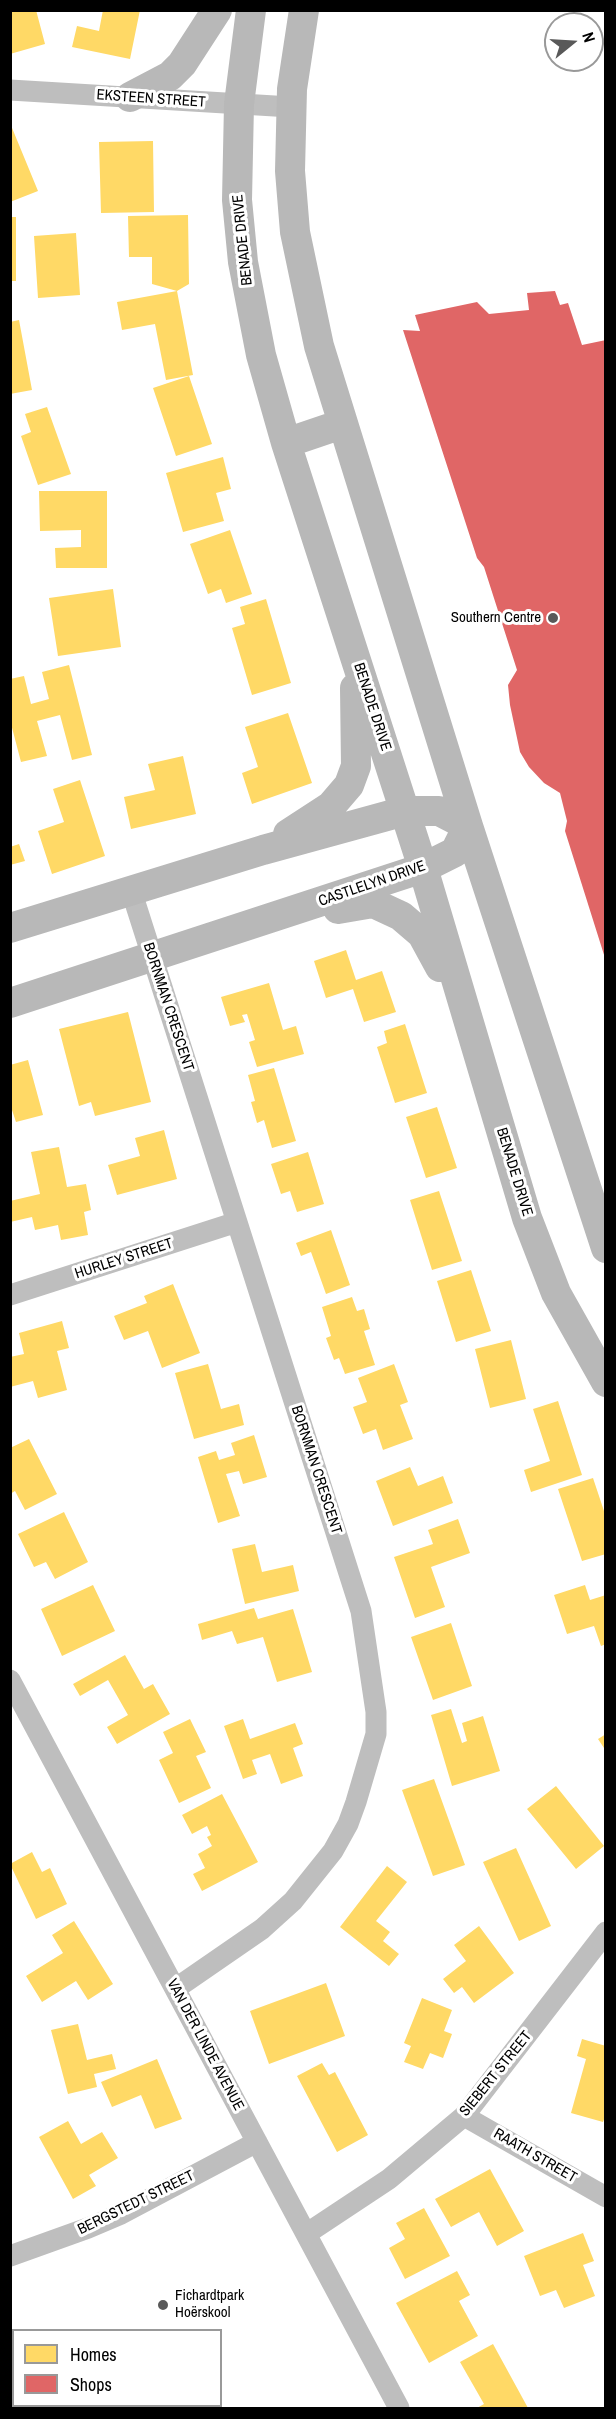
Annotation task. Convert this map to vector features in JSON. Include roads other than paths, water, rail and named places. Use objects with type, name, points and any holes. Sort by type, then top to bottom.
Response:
[{"type":"street","points":[[130,97],[170,76],[182,64],[217,10]]},
{"type":"street","name":"BENADE DRIVE","points":[[251,10],[239,104],[237,200],[243,262],[261,355],[286,442],[423,868],[531,1229],[556,1293],[606,1382]]},
{"type":"street","points":[[304,10],[291,107],[290,171],[295,232],[319,346],[468,826],[606,1248]]},
{"type":"street","name":"EKSTEEN STREET","points":[[10,90],[291,107]]},
{"type":"street","points":[[286,442],[342,424]]},
{"type":"street","points":[[263,850],[331,806],[349,785],[356,766],[355,655]]},
{"type":"street","points":[[10,928],[263,850],[405,811],[439,811],[468,826]]},
{"type":"street","name":"CASTLELYN DRIVE","points":[[10,1003],[423,868],[455,852],[468,826]]},
{"type":"street","name":"BORNMAN CRESCENT","points":[[131,890],[361,1611],[376,1712],[376,1734],[356,1802],[348,1824],[333,1851],[293,1901],[262,1929],[175,1989]]},
{"type":"street","points":[[270,919],[373,903],[401,916],[422,934],[471,1029]]},
{"type":"street","name":"HURLEY STREET","points":[[10,1295],[237,1222]]},
{"type":"street","name":"VAN DER LINDE AVENUE","points":[[10,1680],[399,2409]]},
{"type":"street","name":"SIEBERT STREET","points":[[306,2234],[389,2179],[464,2116],[606,1932]]},
{"type":"street","name":"RAATH STREET","points":[[464,2116],[606,2197]]},
{"type":"street","name":"BERGSTEDT STREET","points":[[10,2256],[121,2214],[257,2142]]},
{"type":"place","name":"Southern Centre","points":[[553,618]]},
{"type":"place","name":"Fichardtpark Hoërskool","points":[[163,2305]]}]
